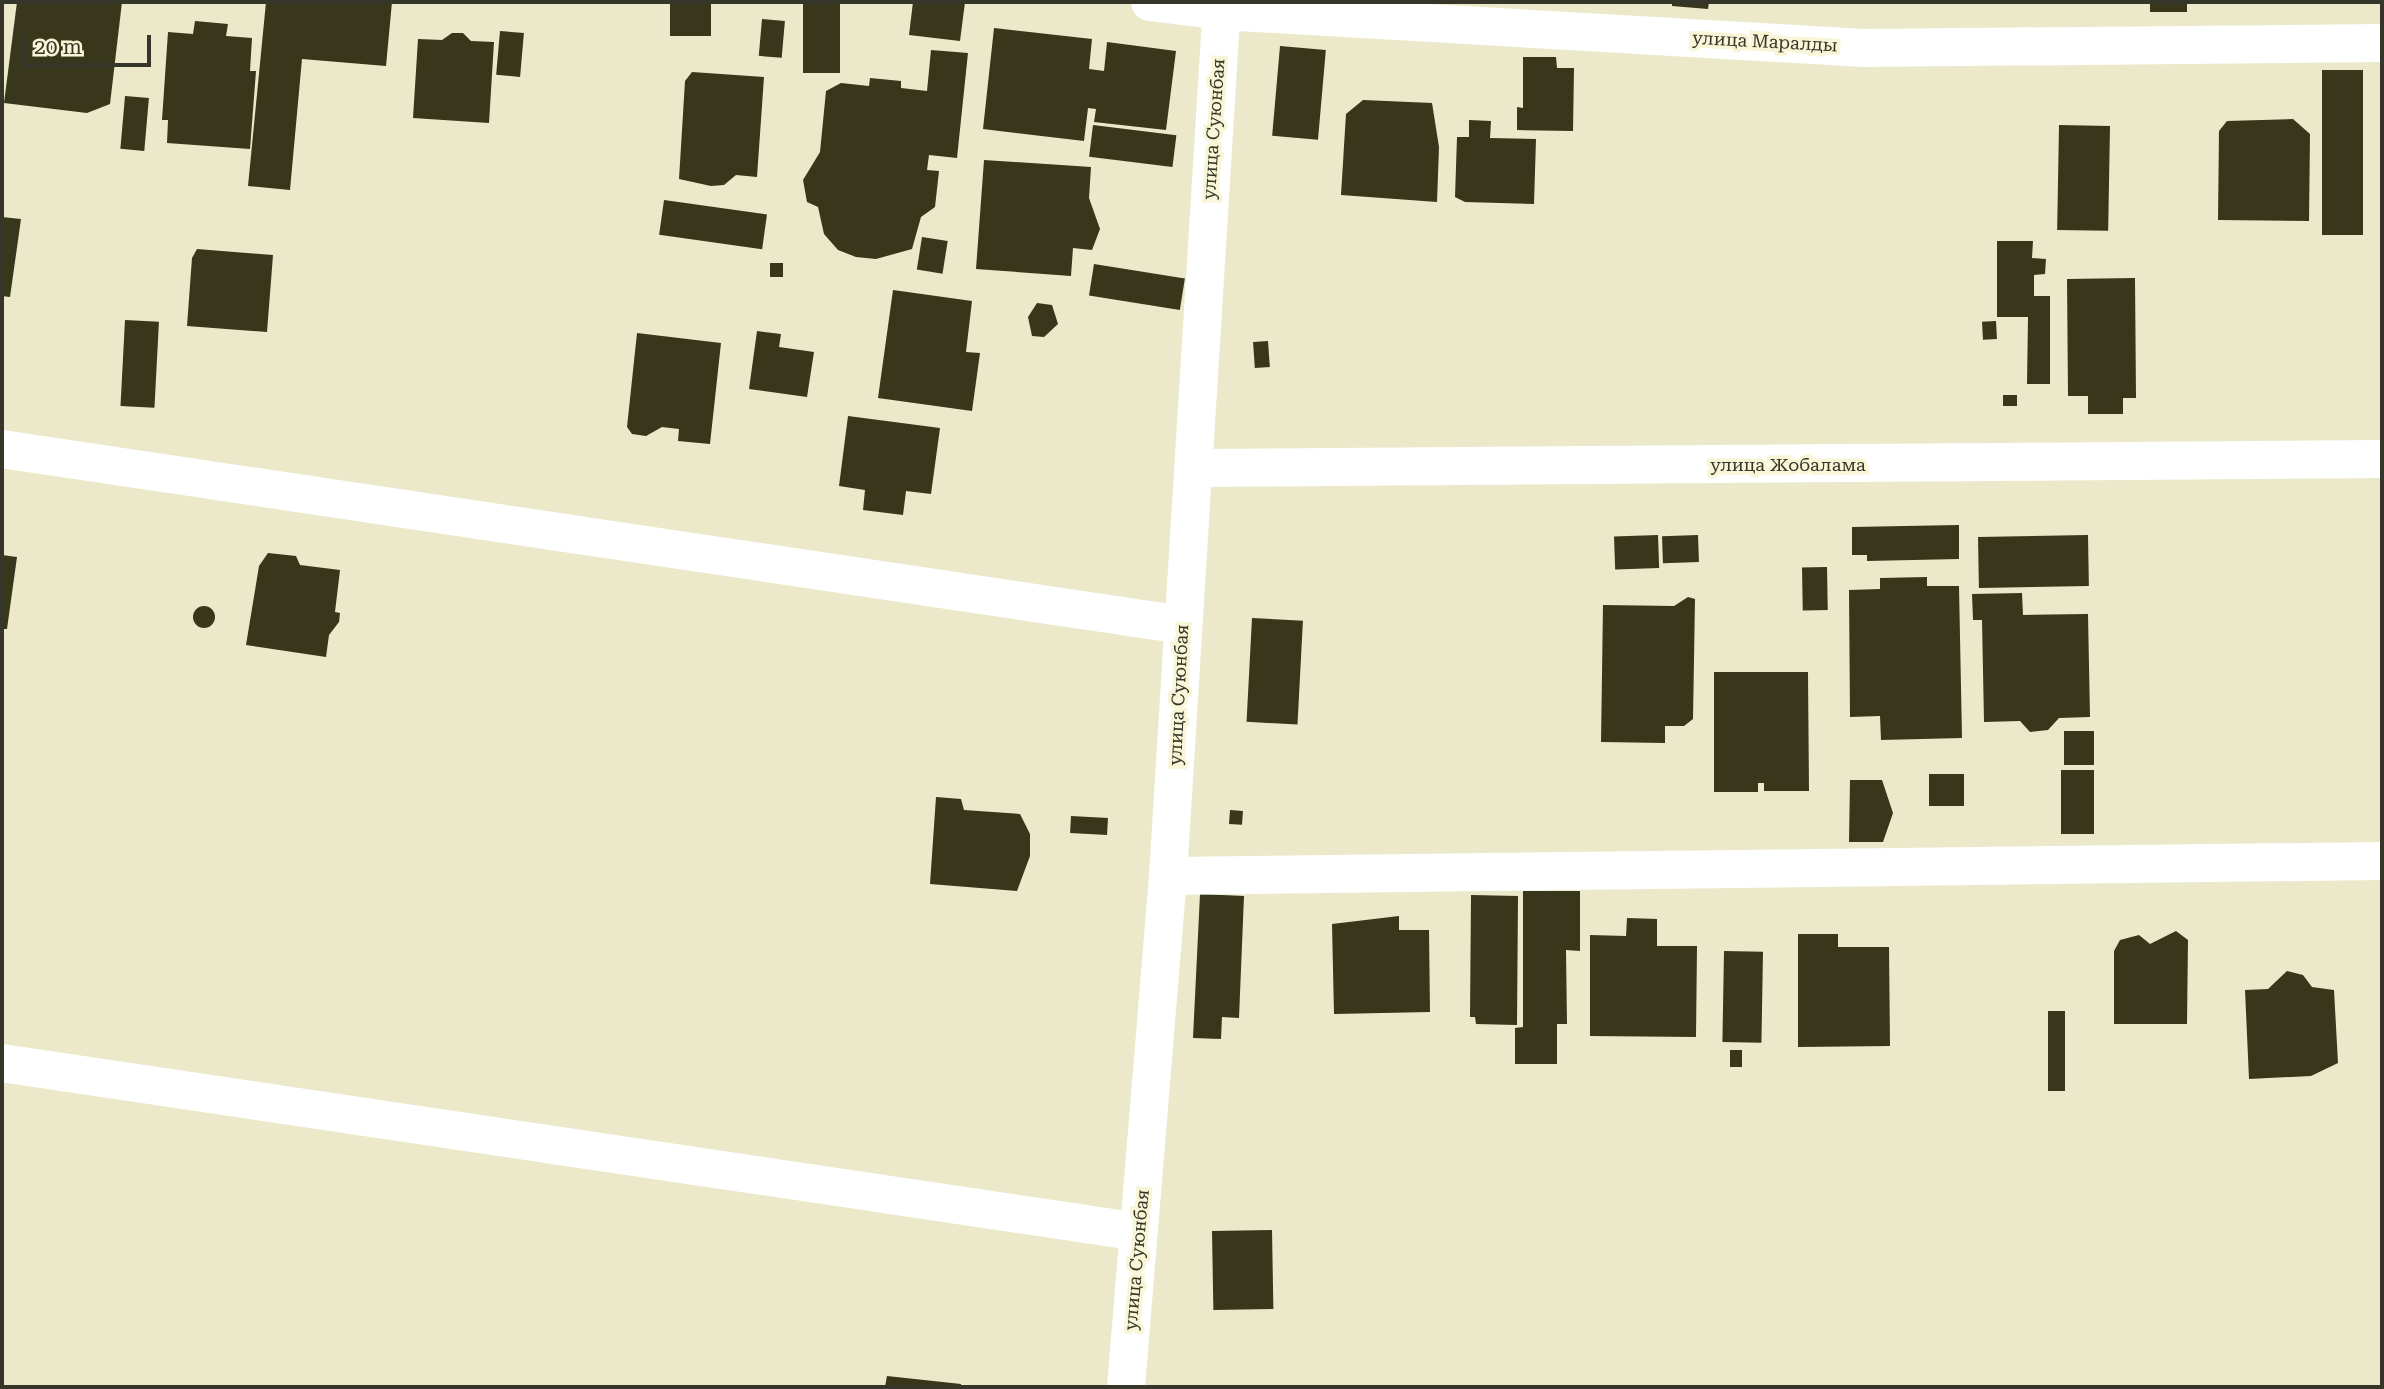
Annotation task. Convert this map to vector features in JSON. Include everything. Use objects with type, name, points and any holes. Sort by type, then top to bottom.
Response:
[{"type":"street","name":"улица Маралды","points":[[1150,2],[1864,48],[2382,43]]},
{"type":"street","name":"улица Суюнбая","points":[[1126,1387],[1168,876],[1221,7]]},
{"type":"street","points":[[2,449],[1183,625]]},
{"type":"street","name":"улица Жобалама","points":[[1193,468],[2382,459]]},
{"type":"street","points":[[1168,876],[2382,861]]},
{"type":"street","points":[[2,1063],[1139,1232]]},
{"type":"building","points":[[17,2],[122,2],[110,104],[87,113],[4,103]]},
{"type":"building","points":[[266,2],[392,2],[386,66],[302,59],[290,190],[248,186]]},
{"type":"building","points":[[670,2],[711,2],[711,36],[670,36]]},
{"type":"building","points":[[803,2],[840,2],[840,73],[803,73]]},
{"type":"building","points":[[913,2],[965,2],[960,41],[909,35]]},
{"type":"building","points":[[1672,2],[1709,2],[1708,9],[1672,6]]},
{"type":"building","points":[[2150,2],[2187,2],[2187,12],[2150,12]]},
{"type":"building","points":[[762,19],[785,21],[782,58],[759,56]]},
{"type":"building","points":[[195,21],[228,24],[226,36],[252,38],[250,71],[256,71],[250,149],[167,143],[168,120],[162,120],[168,32],[193,34]]},
{"type":"building","points":[[994,28],[1092,39],[1089,69],[1104,71],[1107,42],[1176,51],[1166,130],[1094,122],[1096,109],[1088,108],[1084,141],[983,129]]},
{"type":"building","points":[[500,31],[524,33],[520,77],[496,75]]},
{"type":"building","points":[[452,33],[463,33],[471,41],[494,42],[489,123],[413,118],[418,39],[442,40]]},
{"type":"building","points":[[1280,46],[1326,50],[1318,140],[1272,136]]},
{"type":"building","points":[[931,50],[968,53],[957,158],[929,155],[927,170],[939,171],[935,207],[921,217],[912,249],[876,259],[856,257],[838,250],[824,234],[818,207],[807,202],[803,180],[820,152],[826,91],[841,83],[869,86],[870,78],[901,81],[901,88],[927,91]]},
{"type":"building","points":[[1523,57],[1556,57],[1557,68],[1574,68],[1573,131],[1517,130],[1517,107],[1523,108]]},
{"type":"building","points":[[2322,70],[2363,70],[2363,235],[2322,235]]},
{"type":"building","points":[[692,72],[764,77],[757,177],[736,175],[724,185],[711,186],[679,179],[685,81]]},
{"type":"building","points":[[125,96],[149,98],[144,151],[120,149]]},
{"type":"building","points":[[1363,100],[1432,103],[1439,147],[1437,202],[1341,195],[1346,114]]},
{"type":"building","points":[[2293,119],[2310,134],[2309,221],[2218,220],[2219,131],[2227,121]]},
{"type":"building","points":[[1469,120],[1491,121],[1490,138],[1536,139],[1534,204],[1465,202],[1455,197],[1457,137],[1469,137]]},
{"type":"building","points":[[1093,125],[1176,135],[1172,167],[1089,157]]},
{"type":"building","points":[[2059,125],[2110,126],[2108,231],[2057,230]]},
{"type":"building","points":[[984,160],[1091,167],[1089,198],[1100,229],[1092,250],[1073,248],[1071,276],[976,269]]},
{"type":"building","points":[[664,200],[767,214],[762,249],[659,235]]},
{"type":"building","points":[[2,217],[21,219],[10,297],[2,296]]},
{"type":"building","points":[[922,237],[948,241],[943,274],[917,270]]},
{"type":"building","points":[[1997,241],[2033,241],[2032,258],[2046,259],[2045,274],[2034,275],[2034,296],[2050,296],[2050,384],[2027,384],[2028,317],[1997,317]]},
{"type":"building","points":[[197,249],[273,255],[267,332],[187,326],[192,258]]},
{"type":"building","points":[[770,263],[783,263],[783,277],[770,277]]},
{"type":"building","points":[[1094,264],[1185,278],[1180,310],[1089,296]]},
{"type":"building","points":[[2135,278],[2136,398],[2123,398],[2123,414],[2088,414],[2088,396],[2068,396],[2067,279]]},
{"type":"building","points":[[893,290],[972,301],[966,352],[980,353],[972,411],[878,398]]},
{"type":"building","points":[[1037,303],[1052,305],[1058,324],[1044,337],[1032,336],[1028,317]]},
{"type":"building","points":[[125,320],[159,322],[154,408],[120,406]]},
{"type":"building","points":[[1996,321],[1997,339],[1983,340],[1982,322]]},
{"type":"building","points":[[757,331],[781,334],[779,347],[814,352],[807,397],[749,389]]},
{"type":"building","points":[[637,333],[721,343],[710,444],[678,441],[679,429],[662,427],[646,436],[632,434],[627,427]]},
{"type":"building","points":[[1268,341],[1270,367],[1255,368],[1253,342]]},
{"type":"building","points":[[2003,395],[2017,395],[2017,406],[2003,406]]},
{"type":"building","points":[[848,416],[940,428],[931,494],[906,491],[903,515],[863,510],[865,490],[839,486]]},
{"type":"building","points":[[1959,525],[1959,559],[1867,561],[1867,555],[1852,555],[1852,527]]},
{"type":"building","points":[[1658,535],[1659,568],[1615,570],[1614,537]]},
{"type":"building","points":[[1698,535],[1699,562],[1663,563],[1662,536]]},
{"type":"building","points":[[2088,535],[2089,586],[1979,588],[1978,537]]},
{"type":"building","points":[[268,553],[296,556],[300,565],[340,570],[335,612],[340,613],[339,622],[329,635],[326,657],[246,645],[259,566]]},
{"type":"building","points":[[2,555],[17,557],[7,629],[2,629]]},
{"type":"building","points":[[1802,567],[1827,567],[1828,610],[1803,610]]},
{"type":"building","points":[[1927,577],[1927,586],[1959,586],[1962,738],[1881,740],[1880,716],[1850,717],[1849,590],[1880,589],[1880,578]]},
{"type":"building","points":[[2022,593],[2023,615],[2088,614],[2090,717],[2059,718],[2048,730],[2030,732],[2020,721],[1984,722],[1982,620],[1973,620],[1972,594]]},
{"type":"building","points":[[1688,597],[1695,599],[1693,719],[1684,726],[1665,726],[1665,743],[1601,742],[1603,605],[1674,606]]},
{"type":"building","points":[[200,606],[208,606],[215,613],[215,621],[208,628],[200,628],[193,621],[193,613]]},
{"type":"building","points":[[1252,618],[1303,621],[1297,725],[1247,722]]},
{"type":"building","points":[[1714,672],[1808,672],[1809,791],[1764,791],[1764,783],[1758,783],[1758,792],[1714,792]]},
{"type":"building","points":[[2064,731],[2094,731],[2094,765],[2064,765]]},
{"type":"building","points":[[2061,770],[2094,770],[2094,834],[2061,834]]},
{"type":"building","points":[[1929,774],[1964,774],[1964,806],[1929,806]]},
{"type":"building","points":[[1850,780],[1882,780],[1893,813],[1883,842],[1849,842]]},
{"type":"building","points":[[936,797],[961,799],[964,810],[1020,814],[1030,834],[1030,856],[1017,891],[930,884]]},
{"type":"building","points":[[1230,810],[1243,811],[1242,825],[1229,824]]},
{"type":"building","points":[[1071,816],[1108,818],[1107,835],[1070,833]]},
{"type":"building","points":[[1523,891],[1580,891],[1580,951],[1566,950],[1567,1024],[1557,1024],[1557,1064],[1515,1064],[1515,1028],[1523,1027]]},
{"type":"building","points":[[1200,894],[1244,896],[1239,1018],[1222,1017],[1221,1039],[1193,1038]]},
{"type":"building","points":[[1471,895],[1518,896],[1517,1025],[1476,1024],[1475,1017],[1470,1017]]},
{"type":"building","points":[[1399,916],[1399,930],[1429,930],[1430,1012],[1334,1014],[1332,924]]},
{"type":"building","points":[[1627,918],[1657,919],[1657,946],[1697,946],[1696,1037],[1590,1036],[1590,935],[1626,936]]},
{"type":"building","points":[[2176,931],[2188,940],[2187,1024],[2114,1024],[2114,951],[2120,940],[2139,935],[2150,944]]},
{"type":"building","points":[[1798,934],[1838,934],[1838,947],[1889,947],[1890,1046],[1798,1047]]},
{"type":"building","points":[[1724,951],[1763,952],[1761,1043],[1722,1042]]},
{"type":"building","points":[[2287,971],[2303,975],[2312,987],[2334,990],[2338,1063],[2311,1076],[2249,1079],[2245,990],[2268,989]]},
{"type":"building","points":[[2048,1011],[2065,1011],[2065,1091],[2048,1091]]},
{"type":"building","points":[[1730,1050],[1742,1050],[1742,1067],[1730,1067]]},
{"type":"building","points":[[1272,1230],[1273,1309],[1213,1310],[1212,1231]]},
{"type":"building","points":[[887,1376],[961,1384],[961,1387],[885,1387]]}]
